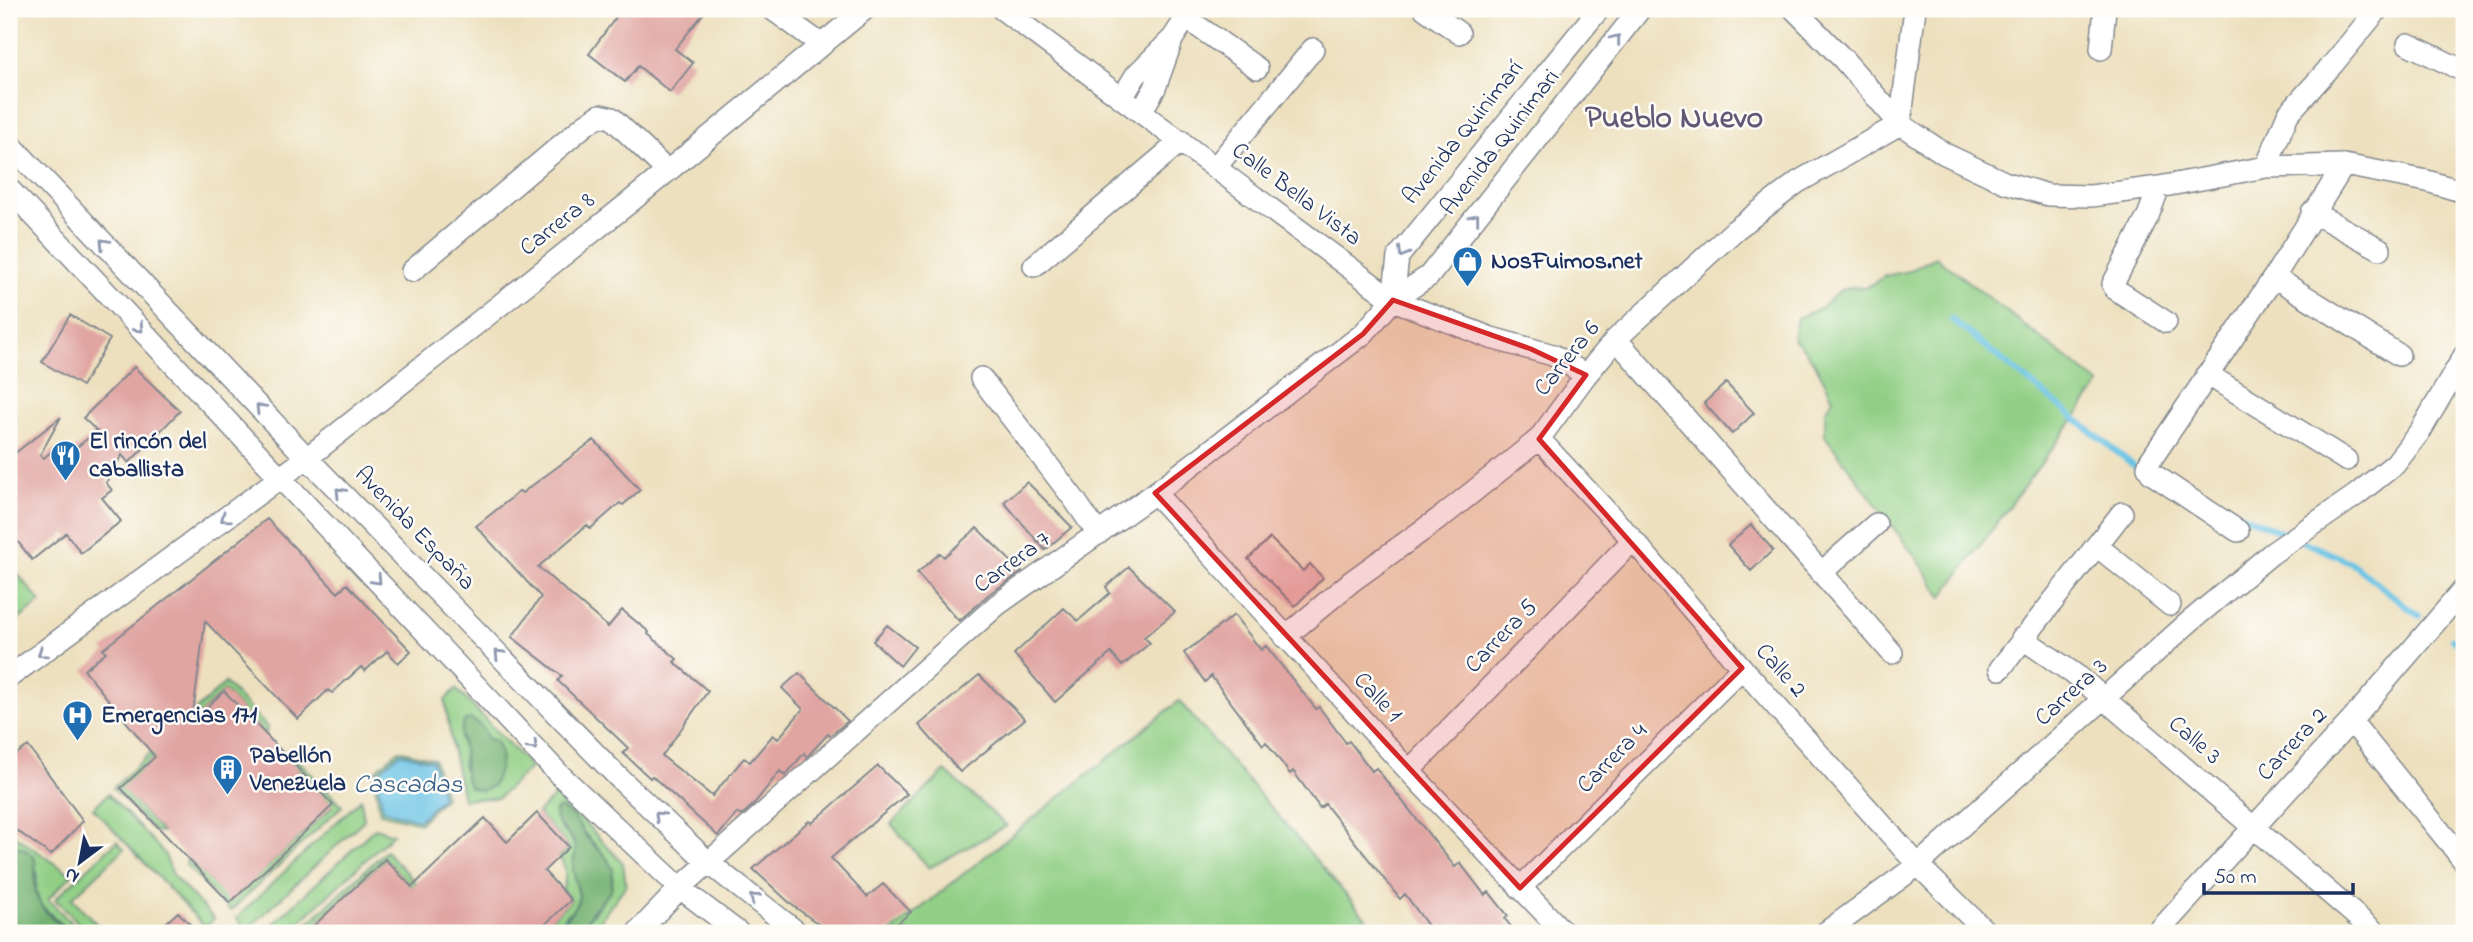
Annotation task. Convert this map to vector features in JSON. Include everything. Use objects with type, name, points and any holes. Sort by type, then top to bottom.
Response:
[{"type":"street","points":[[772,9],[822,45]]},
{"type":"street","name":"Carrera 8","points":[[9,677],[307,458],[637,208],[666,170],[865,9]]},
{"type":"street","name":"Calle Bella Vista","points":[[1002,9],[1393,300],[1491,338],[1553,355],[1586,375]]},
{"type":"street","points":[[1424,9],[1459,33]]},
{"type":"street","name":"Avenida Quinimarí","points":[[1393,300],[1398,257],[1599,9]]},
{"type":"street","name":"Avenida Quinimari","points":[[1393,300],[1429,276],[1640,9]]},
{"type":"street","points":[[1794,9],[1844,60],[1900,124],[1945,154],[2004,182],[2048,195],[2091,196],[2266,167],[2344,165],[2427,181],[2464,192]]},
{"type":"street","points":[[1900,124],[1915,9]]},
{"type":"street","points":[[2101,49],[2105,9]]},
{"type":"street","points":[[2266,167],[2288,114],[2378,9]]},
{"type":"street","points":[[1122,98],[1136,75],[1173,38],[1189,13],[1257,68]]},
{"type":"street","points":[[1141,113],[1155,88],[1173,38]]},
{"type":"street","points":[[2408,44],[2464,71]]},
{"type":"street","points":[[1215,168],[1313,49]]},
{"type":"street","points":[[412,271],[584,125],[600,115],[612,118],[666,170]]},
{"type":"street","name":"Carrera 6","points":[[1284,637],[1352,581],[1444,515],[1539,439],[1586,375],[1616,340],[1735,230],[1798,183],[1900,124]]},
{"type":"street","points":[[1034,266],[1181,141]]},
{"type":"street","name":"Avenida España","points":[[9,143],[307,458],[620,779],[709,863],[798,933]]},
{"type":"street","points":[[2238,531],[2151,473],[2148,467],[2207,374],[2274,277],[2312,212],[2344,165]]},
{"type":"street","points":[[2158,187],[2148,216],[2113,284],[2115,289],[2166,322]]},
{"type":"street","points":[[9,189],[558,773],[680,888],[739,933]]},
{"type":"street","points":[[2312,212],[2380,249]]},
{"type":"street","points":[[2274,277],[2399,355]]},
{"type":"street","name":"Carrera 7","points":[[637,933],[680,888],[997,605],[1155,493],[1363,334],[1393,300]]},
{"type":"street","points":[[1616,340],[1892,653]]},
{"type":"street","name":"Carrera 3","points":[[1825,933],[1918,865],[2188,623],[2271,554],[2356,495],[2395,464],[2410,446],[2464,356]]},
{"type":"street","points":[[2207,374],[2346,460]]},
{"type":"street","points":[[981,378],[1098,534]]},
{"type":"street","name":"Calle 2","points":[[1539,439],[1633,540],[1742,668],[1918,865],[1987,933]]},
{"type":"street","name":"Calle 1","points":[[1155,493],[1284,637],[1564,933]]},
{"type":"street","points":[[2000,669],[2122,513]]},
{"type":"street","points":[[1822,572],[1876,524]]},
{"type":"street","name":"Carrera 5","points":[[1409,771],[1633,540]]},
{"type":"street","points":[[2096,546],[2170,606]]},
{"type":"street","name":"Carrera 2","points":[[2157,933],[2351,721],[2464,589]]},
{"type":"street","name":"Calle 3","points":[[2022,638],[2080,678],[2376,933]]},
{"type":"street","name":"Carrera 4","points":[[1520,888],[1742,668]]},
{"type":"street","points":[[2351,721],[2464,860]]},
{"type":"highlighted area","points":[[1393,300],[1531,349],[1586,375],[1539,439],[1742,668],[1520,888],[1155,493],[1363,334]]},
{"type":"green space","points":[[1936,257],[2100,384],[1942,597],[1920,563],[1825,436],[1825,411],[1833,399],[1816,366],[1793,338],[1797,318],[1821,308],[1839,291],[1850,287],[1865,288],[1885,276],[1909,271]]},
{"type":"green space","points":[[9,564],[41,602],[9,627]]},
{"type":"green space","points":[[225,683],[267,727],[266,735],[224,691],[122,788],[162,832],[155,832],[113,788]]},
{"type":"green space","points":[[456,689],[531,767],[498,798],[463,799],[445,700]],"holes":[[[477,722],[488,739],[495,741],[501,754],[496,779],[463,770],[464,751],[460,738]]]},
{"type":"green space","points":[[1179,701],[1379,933],[890,933]]},
{"type":"green space","points":[[471,719],[482,727],[488,739],[495,741],[501,758],[493,786],[482,791],[470,787],[465,775],[461,733],[465,720]]},
{"type":"green space","name":"Cascadas","points":[[399,750],[434,759],[445,797],[420,823],[380,813],[373,773]]},
{"type":"green space","points":[[286,756],[294,756],[342,806],[230,911],[186,865],[187,857],[230,902],[333,806]]},
{"type":"green space","points":[[945,771],[1007,826],[929,868],[891,824]]},
{"type":"green space","points":[[108,794],[164,853],[174,877],[214,919],[205,927],[93,808]]},
{"type":"green space","points":[[557,794],[623,863],[626,885],[591,933],[580,933],[607,894],[613,875],[602,852],[580,827],[561,829],[570,837],[576,848],[573,870],[579,897],[574,909],[564,917],[554,933],[536,933],[571,900],[562,890],[565,873],[559,857],[569,847],[537,813]]},
{"type":"green space","points":[[361,799],[364,820],[247,930],[236,918]]},
{"type":"green space","points":[[561,808],[572,815],[588,839],[607,858],[613,870],[611,891],[593,910],[580,933],[554,933],[573,910],[579,897],[573,868],[575,845],[555,816],[555,810]]},
{"type":"green space","points":[[375,828],[393,834],[288,933],[264,933]]},
{"type":"green space","points":[[9,832],[72,875],[48,899],[81,933],[71,933],[41,905],[36,892],[37,872],[23,848],[9,844]]},
{"type":"green space","points":[[117,841],[124,849],[72,898],[105,933],[88,933],[55,899]]},
{"type":"green space","points":[[9,844],[30,853],[34,858],[35,886],[39,902],[51,917],[71,933],[9,933]]},
{"type":"green space","points":[[386,851],[429,897],[427,903],[385,859],[306,933],[298,933]]},
{"type":"water","name":"Cascadas","points":[[400,753],[432,761],[442,797],[419,820],[383,810],[376,774]]},
{"type":"building","points":[[622,9],[707,9],[675,49],[693,63],[670,92],[638,66],[625,82],[589,54]]},
{"type":"building","points":[[70,315],[110,339],[82,386],[42,362]]},
{"type":"building","points":[[134,367],[180,411],[129,463],[122,455],[106,483],[112,490],[102,498],[121,521],[81,553],[66,533],[32,560],[9,530],[9,458],[61,417],[40,455],[44,458],[54,449],[62,459],[97,431],[83,418]]},
{"type":"building","points":[[1726,383],[1754,413],[1732,434],[1704,403]]},
{"type":"building","points":[[594,440],[640,490],[590,529],[587,525],[538,567],[608,627],[622,610],[649,632],[648,634],[677,659],[674,662],[708,691],[662,756],[712,796],[744,758],[750,762],[773,735],[778,739],[803,709],[782,688],[799,673],[848,721],[830,736],[828,734],[807,757],[804,753],[785,776],[780,771],[753,805],[741,816],[737,813],[718,836],[623,753],[628,748],[558,681],[562,676],[512,637],[541,597],[476,526],[520,491],[522,493]]},
{"type":"building","points":[[1027,482],[1072,527],[1045,550],[1004,502]]},
{"type":"building","points":[[267,519],[338,593],[347,584],[411,651],[398,663],[387,651],[365,671],[361,667],[332,693],[328,690],[298,719],[205,621],[192,721],[224,691],[333,805],[230,903],[121,788],[155,757],[84,670],[106,652],[103,649]]},
{"type":"building","points":[[1751,525],[1773,550],[1751,571],[1728,545]]},
{"type":"building","points":[[977,528],[1022,572],[989,594],[959,621],[917,573],[940,553],[944,557]]},
{"type":"building","points":[[1270,538],[1303,571],[1310,564],[1323,578],[1295,606],[1248,559]]},
{"type":"building","points":[[1129,567],[1175,612],[1144,637],[1150,643],[1122,666],[1111,653],[1055,702],[1014,654],[1064,608],[1078,621],[1110,593],[1106,587]]},
{"type":"building","points":[[1234,615],[1261,650],[1266,646],[1346,743],[1349,741],[1372,771],[1376,768],[1455,867],[1460,863],[1485,895],[1489,892],[1508,916],[1505,919],[1516,933],[1442,933],[1436,926],[1431,930],[1405,894],[1400,899],[1325,804],[1320,808],[1293,771],[1290,774],[1266,742],[1263,745],[1211,676],[1205,682],[1184,653]]},
{"type":"building","points":[[887,625],[915,647],[900,666],[873,641]]},
{"type":"building","points":[[979,675],[1025,719],[960,772],[919,725]]},
{"type":"building","points":[[28,746],[83,821],[51,855],[9,825],[9,759]]},
{"type":"building","points":[[878,766],[907,794],[831,858],[867,897],[883,884],[911,912],[886,933],[831,933],[792,905],[753,869]]},
{"type":"building","points":[[537,813],[569,847],[544,871],[571,900],[536,933],[306,933],[385,859],[412,887],[485,818],[507,842]]},
{"type":"building","points":[[178,912],[190,924],[181,933],[155,933]]},
{"type":"waterway","points":[[1951,319],[2143,473]]},
{"type":"waterway","points":[[2210,501],[2290,536]]},
{"type":"waterway","points":[[2300,540],[2350,562],[2419,616]]},
{"type":"waterway","points":[[2452,639],[2464,649]]},
{"type":"place","name":"NosFuimos.net","points":[[1468,289]]},
{"type":"place","name":"El rincón del caballista","points":[[66,483]]},
{"type":"place","name":"Emergencias 171","points":[[78,743]]},
{"type":"place","name":"Pabellón Venezuela","points":[[227,797]]},
{"type":"district","name":"Pueblo Nuevo","points":[[1674,119]]}]
